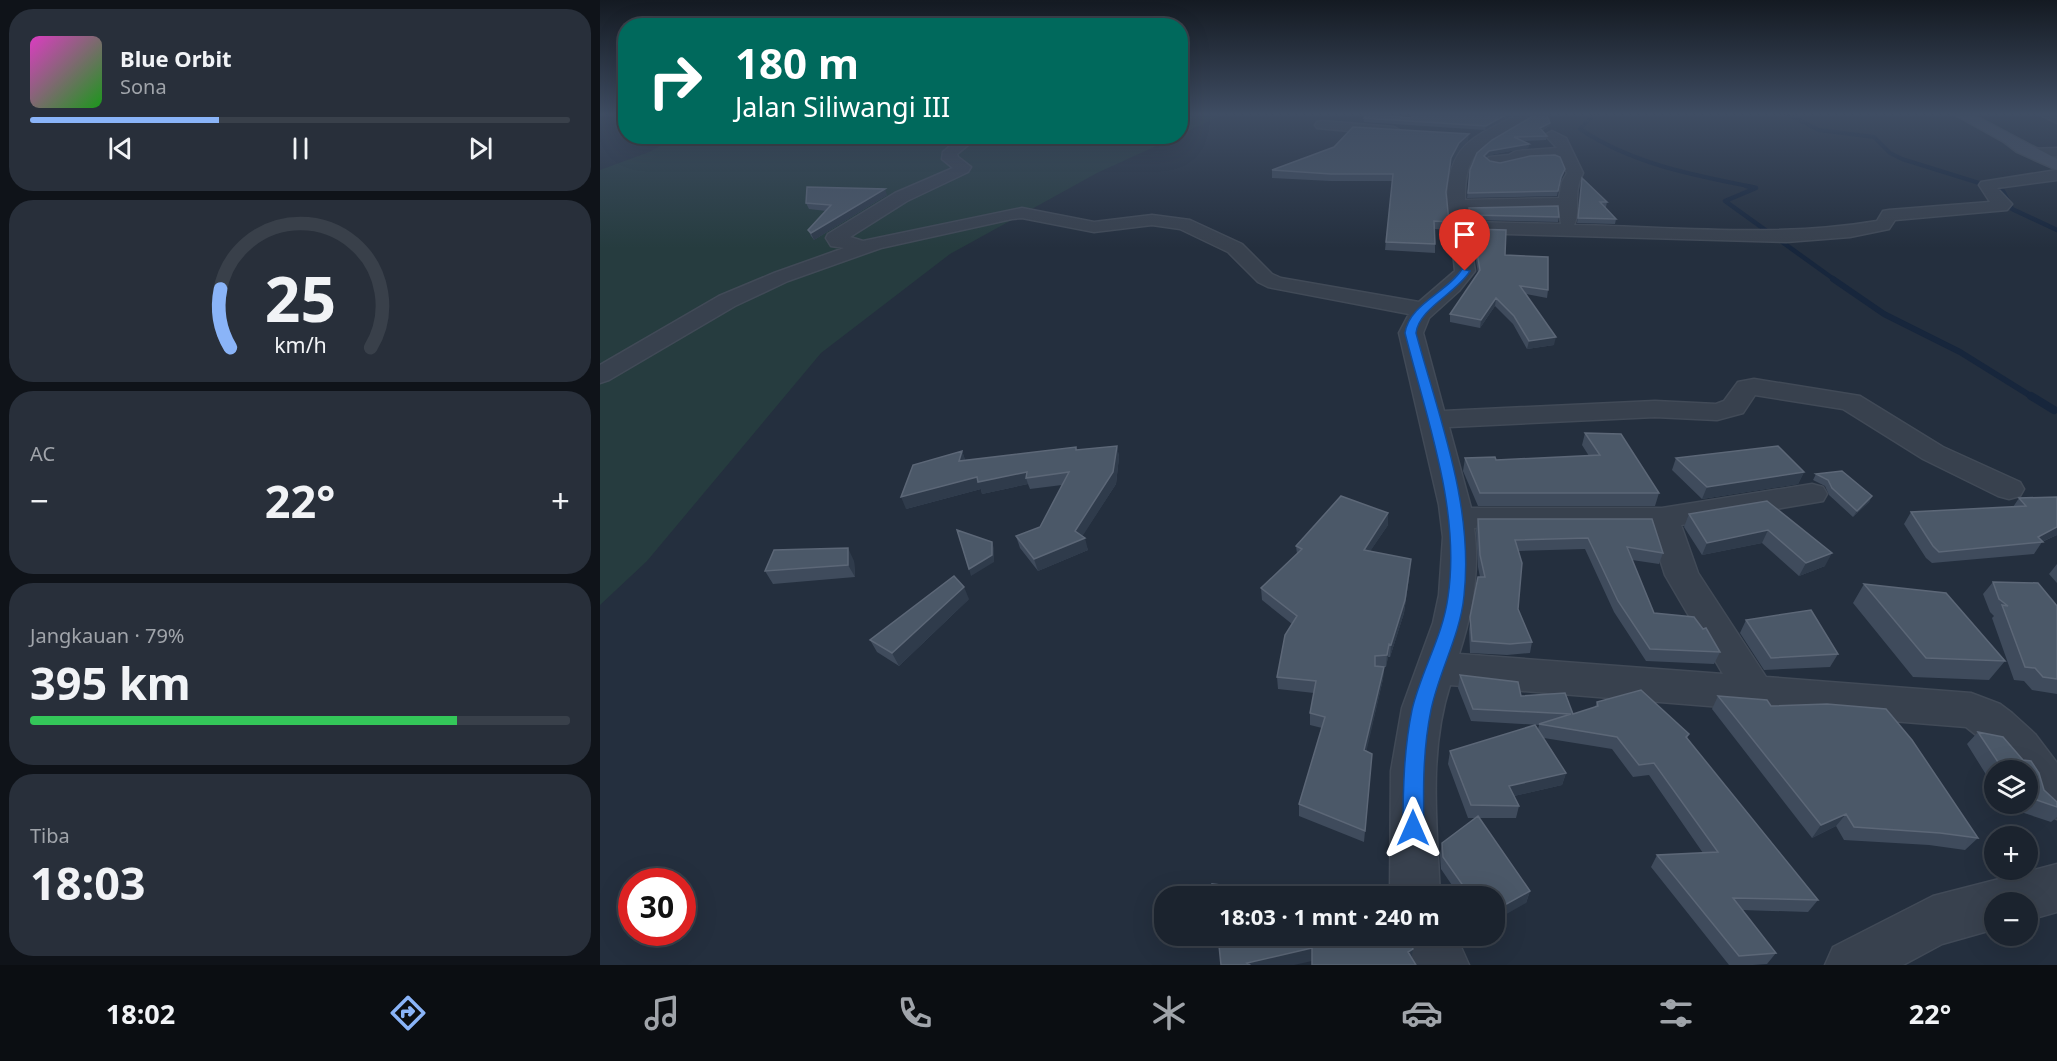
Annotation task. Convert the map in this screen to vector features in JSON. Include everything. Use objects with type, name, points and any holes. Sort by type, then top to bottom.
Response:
[{"type":"street","points":[[876,243],[841,243],[835,238],[901,197],[962,169],[963,166],[950,158]]},
{"type":"street","points":[[1415,886],[1413,771],[1422,708],[1451,623],[1456,596],[1459,537],[1457,518],[1434,420],[1411,333],[1419,317],[1433,301],[1459,281],[1465,271],[1456,183],[1459,166],[1464,158]]},
{"type":"street","points":[[1494,160],[1513,158]]},
{"type":"street","points":[[1568,158],[1575,175],[1570,182],[1567,203],[1569,230]]},
{"type":"street","points":[[2042,158],[2057,165]]},
{"type":"street","points":[[1461,227],[1774,236],[1866,228],[1883,225],[1889,215],[2003,206],[1988,187],[2057,175]]},
{"type":"street","points":[[1458,205],[1567,203]]},
{"type":"street","points":[[600,375],[727,301],[781,277],[876,243],[1022,213],[1094,227],[1152,220],[1176,222],[1235,248],[1265,278],[1275,283],[1419,317]]},
{"type":"street","points":[[1434,420],[1655,409],[1717,412],[1734,407],[1747,387],[1754,387],[1851,402],[1933,453],[2009,489]]},
{"type":"street","points":[[1457,518],[1662,518],[1812,494]]},
{"type":"street","points":[[1662,518],[1682,575],[1755,693]]},
{"type":"street","points":[[1436,668],[1971,710],[1995,721],[2009,734],[2057,798]]},
{"type":"street","points":[[2038,893],[2057,888]]},
{"type":"street","points":[[1851,965],[1933,921],[1984,906]]},
{"type":"street","points":[[1432,946],[1443,965]]},
{"type":"green space","points":[[633,158],[1130,158],[1097,173],[950,254],[821,353],[647,561],[600,605],[600,170]]},
{"type":"building","points":[[1304,158],[1451,158],[1446,192],[1449,222],[1434,221],[1435,244],[1386,242],[1393,174],[1331,174],[1272,170]]},
{"type":"building","points":[[1475,158],[1486,158],[1500,163],[1521,158],[1560,158],[1565,169],[1558,191],[1468,193],[1470,170]]},
{"type":"building","points":[[1582,178],[1607,202],[1600,202],[1616,219],[1578,218]]},
{"type":"building","points":[[807,187],[885,189],[811,233],[808,230],[831,205],[806,203]]},
{"type":"building","points":[[1558,206],[1559,217],[1470,215],[1469,208]]},
{"type":"building","points":[[1473,229],[1506,230],[1505,255],[1548,257],[1548,290],[1520,286],[1556,337],[1529,341],[1514,316],[1496,298],[1481,320],[1450,314],[1480,270]]},
{"type":"building","points":[[1585,433],[1621,434],[1659,493],[1480,493],[1465,458],[1495,457],[1496,460],[1600,455]]},
{"type":"building","points":[[1117,446],[1113,472],[1075,531],[1085,538],[1034,559],[1016,536],[1040,527],[1069,472],[1026,478],[1027,472],[978,482],[977,477],[901,497],[913,465],[962,451],[959,461],[1076,447],[1076,450]]},
{"type":"building","points":[[1778,446],[1804,472],[1707,487],[1676,458]]},
{"type":"building","points":[[1842,471],[1872,496],[1857,511],[1832,488],[1828,480],[1816,474]]},
{"type":"building","points":[[1341,496],[1388,513],[1364,550],[1411,559],[1405,600],[1391,645],[1389,644],[1387,655],[1375,656],[1375,666],[1384,667],[1364,750],[1372,754],[1365,831],[1299,804],[1325,717],[1310,713],[1316,681],[1277,677],[1285,635],[1297,616],[1261,588],[1302,549],[1296,546]]},
{"type":"building","points":[[2057,497],[2057,527],[2038,537],[2043,542],[1939,552],[1911,512],[2026,506],[2019,498]]},
{"type":"building","points":[[1767,501],[1832,553],[1806,563],[1768,530],[1707,543],[1689,514]]},
{"type":"building","points":[[1478,519],[1652,519],[1663,553],[1627,547],[1654,613],[1694,617],[1703,629],[1706,628],[1720,652],[1650,649],[1618,601],[1588,538],[1515,540],[1522,563],[1518,609],[1532,642],[1510,644],[1472,641],[1470,617],[1478,577],[1485,577],[1480,555]]},
{"type":"building","points":[[957,530],[992,542],[992,555],[969,569]]},
{"type":"building","points":[[848,548],[848,565],[765,571],[774,550]]},
{"type":"building","points":[[954,576],[964,587],[892,653],[870,640]]},
{"type":"building","points":[[1993,582],[2038,583],[2057,606],[2057,679],[2043,677],[2035,668],[2025,667],[2002,605],[2008,606],[1999,599]]},
{"type":"building","points":[[1864,584],[1946,593],[2005,661],[1926,658]]},
{"type":"building","points":[[1811,610],[1838,654],[1771,658],[1746,620]]},
{"type":"building","points":[[1460,675],[1518,682],[1521,696],[1565,693],[1573,714],[1598,706],[1597,702],[1641,690],[1689,734],[1686,737],[1818,900],[1733,898],[1776,953],[1739,956],[1657,855],[1718,852],[1654,763],[1639,765],[1617,737],[1539,724],[1571,714],[1473,709]]},
{"type":"building","points":[[1718,696],[1767,700],[1771,706],[1827,704],[1886,709],[1912,740],[1978,838],[1854,827],[1846,814],[1821,825]]},
{"type":"building","points":[[1535,725],[1566,773],[1509,786],[1519,806],[1471,805],[1450,751]]},
{"type":"building","points":[[1978,732],[2003,737],[2023,760],[1997,760]]},
{"type":"building","points":[[2038,772],[2044,790],[2057,802],[2057,807],[2038,800]]},
{"type":"building","points":[[1478,816],[1530,891],[1505,905],[1505,886],[1463,886],[1443,857],[1442,843]]},
{"type":"building","points":[[1219,946],[1412,946],[1413,949],[1408,952],[1416,965],[1312,965],[1312,948],[1247,963],[1250,965],[1221,965]]},
{"type":"waterway","points":[[1637,158],[1685,173],[1753,187]]},
{"type":"waterway","points":[[1900,158],[1992,187]]},
{"type":"waterway","points":[[1746,186],[1756,188],[1725,201],[1835,280]]},
{"type":"waterway","points":[[1987,186],[2003,191],[2012,209],[2057,230]]},
{"type":"waterway","points":[[1833,279],[1884,314],[1960,352],[2034,398]]},
{"type":"waterway","points":[[2031,396],[2054,410]]},
{"type":"route","points":[[1413,828],[1413,771],[1422,708],[1451,623],[1456,596],[1459,537],[1455,505],[1411,333],[1412,323],[1433,301],[1459,281],[1465,271]]}]
